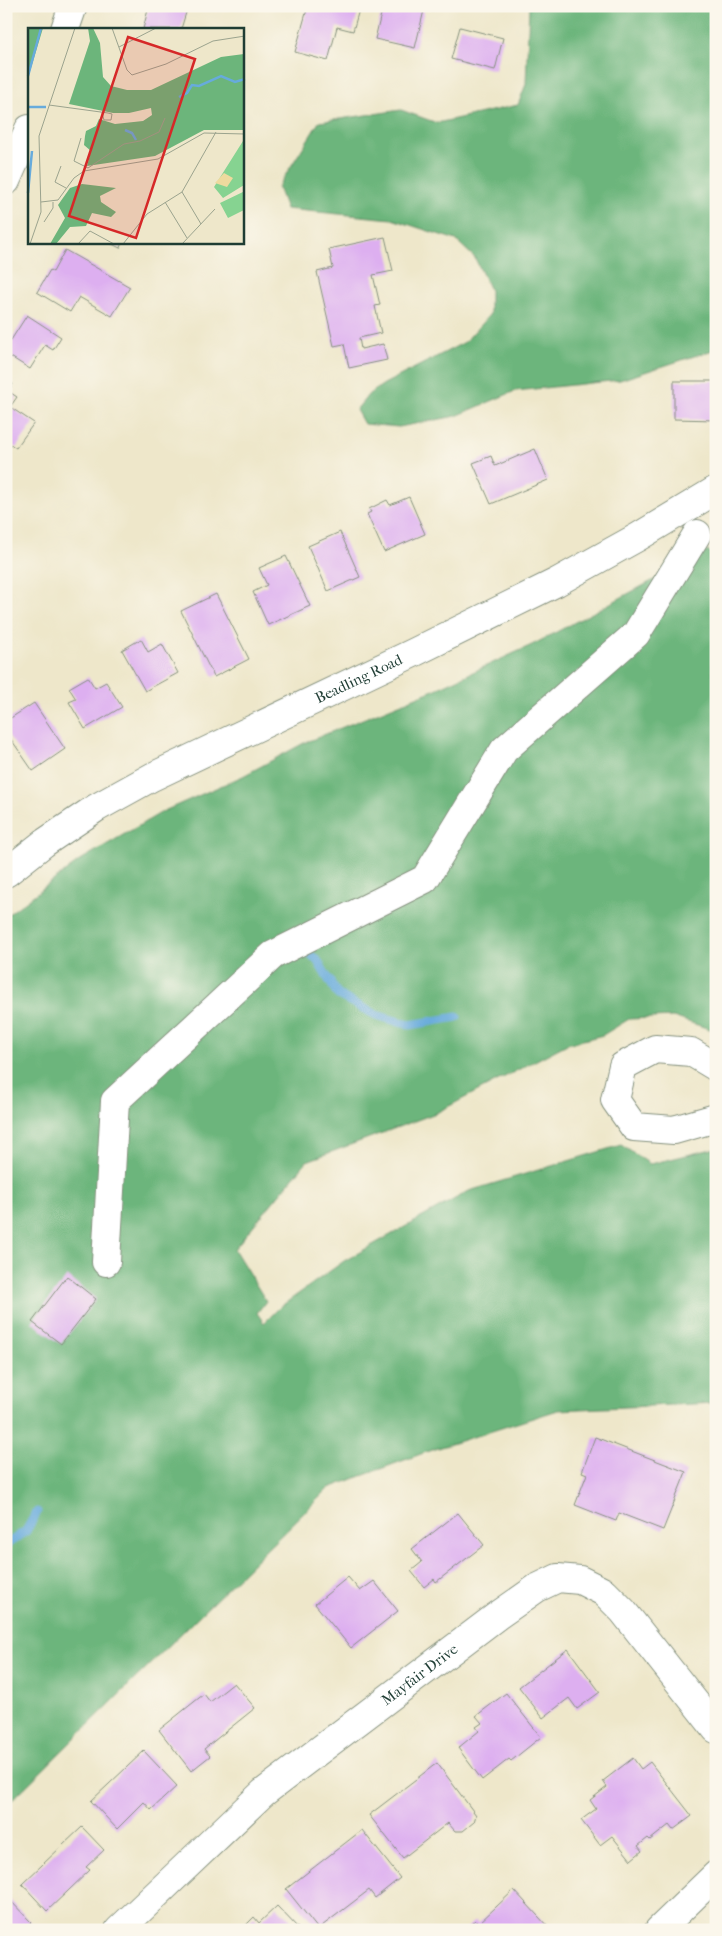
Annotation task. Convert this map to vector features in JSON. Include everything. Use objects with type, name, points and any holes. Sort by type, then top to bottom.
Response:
[{"type":"street","points":[[65,28],[73,6]]},
{"type":"street","points":[[6,181],[28,131]]},
{"type":"street","name":"Beadling Road","points":[[6,872],[44,843],[96,808],[152,777],[413,653],[557,582],[716,490]]},
{"type":"street","points":[[106,1262],[115,1101],[273,955],[425,879],[504,750],[636,634],[706,534],[682,511]]},
{"type":"street","points":[[716,1067],[691,1052],[655,1048],[623,1066],[615,1100],[634,1127],[674,1130],[716,1118]]},
{"type":"street","name":"Mayfair Drive","points":[[119,1930],[263,1793],[497,1616],[537,1588],[558,1578],[580,1580],[604,1592],[623,1611],[716,1729]]},
{"type":"street","points":[[659,1930],[716,1875]]},
{"type":"green space","points":[[529,6],[716,6],[716,349],[620,380],[515,391],[456,416],[399,427],[364,424],[356,410],[369,394],[384,384],[465,342],[490,314],[490,290],[475,258],[456,240],[392,219],[286,209],[278,187],[319,122],[401,110],[437,123],[518,105],[526,84]]},
{"type":"green space","points":[[708,551],[716,556],[716,650],[712,664],[716,689],[716,1031],[673,1017],[629,1019],[603,1035],[567,1044],[436,1113],[307,1161],[234,1249],[266,1301],[257,1313],[264,1323],[280,1307],[344,1261],[469,1191],[621,1145],[650,1164],[716,1148],[716,1403],[558,1410],[429,1451],[329,1488],[6,1806],[6,916],[82,859],[164,811],[243,776],[304,743],[436,689],[534,644]]},
{"type":"building","points":[[149,6],[188,6],[181,28],[143,28]]},
{"type":"building","points":[[308,6],[360,6],[353,31],[337,27],[328,61],[295,52]]},
{"type":"building","points":[[383,6],[425,6],[415,48],[375,39]]},
{"type":"building","points":[[460,27],[503,38],[495,70],[451,59]]},
{"type":"building","points":[[385,237],[393,271],[373,275],[380,305],[375,306],[381,333],[359,338],[361,349],[383,344],[387,360],[349,368],[344,344],[334,346],[317,272],[333,268],[329,249]]},
{"type":"building","points":[[112,244],[121,244],[120,248]]},
{"type":"building","points":[[65,250],[130,287],[112,316],[79,297],[70,312],[37,292],[50,270],[53,272]]},
{"type":"building","points":[[27,315],[61,337],[53,350],[45,345],[30,369],[6,354],[6,348]]},
{"type":"building","points":[[6,380],[13,384],[8,391],[17,397],[10,407],[34,423],[16,448],[6,441]]},
{"type":"building","points":[[674,381],[716,381],[716,420],[674,419]]},
{"type":"building","points":[[535,449],[548,480],[491,504],[473,463],[491,456],[495,466]]},
{"type":"building","points":[[409,497],[425,534],[384,552],[367,514],[371,512],[369,509],[387,500],[390,505]]},
{"type":"building","points":[[340,532],[360,577],[328,591],[308,546]]},
{"type":"building","points":[[286,556],[310,606],[268,625],[253,592],[267,585],[259,568]]},
{"type":"building","points":[[216,594],[249,659],[214,677],[181,611]]},
{"type":"building","points":[[141,639],[148,652],[162,644],[178,673],[145,691],[122,650]]},
{"type":"building","points":[[88,677],[95,688],[106,682],[122,707],[85,729],[69,702],[76,699],[69,688]]},
{"type":"building","points":[[34,703],[65,749],[33,771],[6,732],[6,721]]},
{"type":"building","points":[[67,1276],[96,1299],[61,1344],[32,1322]]},
{"type":"building","points":[[595,1437],[686,1472],[663,1530],[619,1513],[616,1521],[575,1505],[587,1474],[582,1472]]},
{"type":"building","points":[[458,1513],[484,1545],[436,1582],[434,1579],[424,1587],[411,1571],[422,1562],[412,1549]]},
{"type":"building","points":[[348,1577],[360,1591],[374,1581],[398,1611],[351,1648],[315,1604]]},
{"type":"building","points":[[568,1649],[600,1692],[577,1709],[569,1698],[543,1718],[519,1687]]},
{"type":"building","points":[[234,1683],[255,1708],[204,1749],[210,1756],[191,1771],[159,1730],[204,1694],[210,1702]]},
{"type":"building","points":[[506,1693],[541,1737],[511,1761],[509,1759],[482,1780],[458,1748],[479,1731],[476,1727],[482,1723],[476,1716]]},
{"type":"building","points":[[144,1751],[177,1786],[151,1810],[144,1802],[117,1829],[91,1801]]},
{"type":"building","points":[[633,1758],[641,1769],[650,1762],[692,1816],[673,1830],[669,1825],[650,1840],[648,1838],[638,1846],[642,1851],[631,1860],[612,1836],[600,1845],[581,1820],[596,1809],[590,1800],[607,1787],[603,1781]]},
{"type":"building","points":[[437,1763],[476,1815],[474,1822],[463,1831],[455,1831],[448,1823],[403,1858],[369,1815]]},
{"type":"building","points":[[82,1827],[104,1850],[86,1867],[90,1870],[47,1911],[22,1884]]},
{"type":"building","points":[[362,1830],[400,1878],[375,1898],[369,1890],[318,1929],[286,1889]]},
{"type":"building","points":[[514,1890],[549,1930],[465,1930],[475,1920],[478,1924]]},
{"type":"building","points":[[6,1896],[31,1922],[23,1930],[6,1930]]},
{"type":"building","points":[[277,1906],[300,1930],[241,1930],[254,1917],[259,1923]]},
{"type":"waterway","points":[[304,950],[317,960],[338,995],[376,1015],[410,1025],[457,1017]]},
{"type":"waterway","points":[[6,1545],[26,1531],[37,1512]]}]
